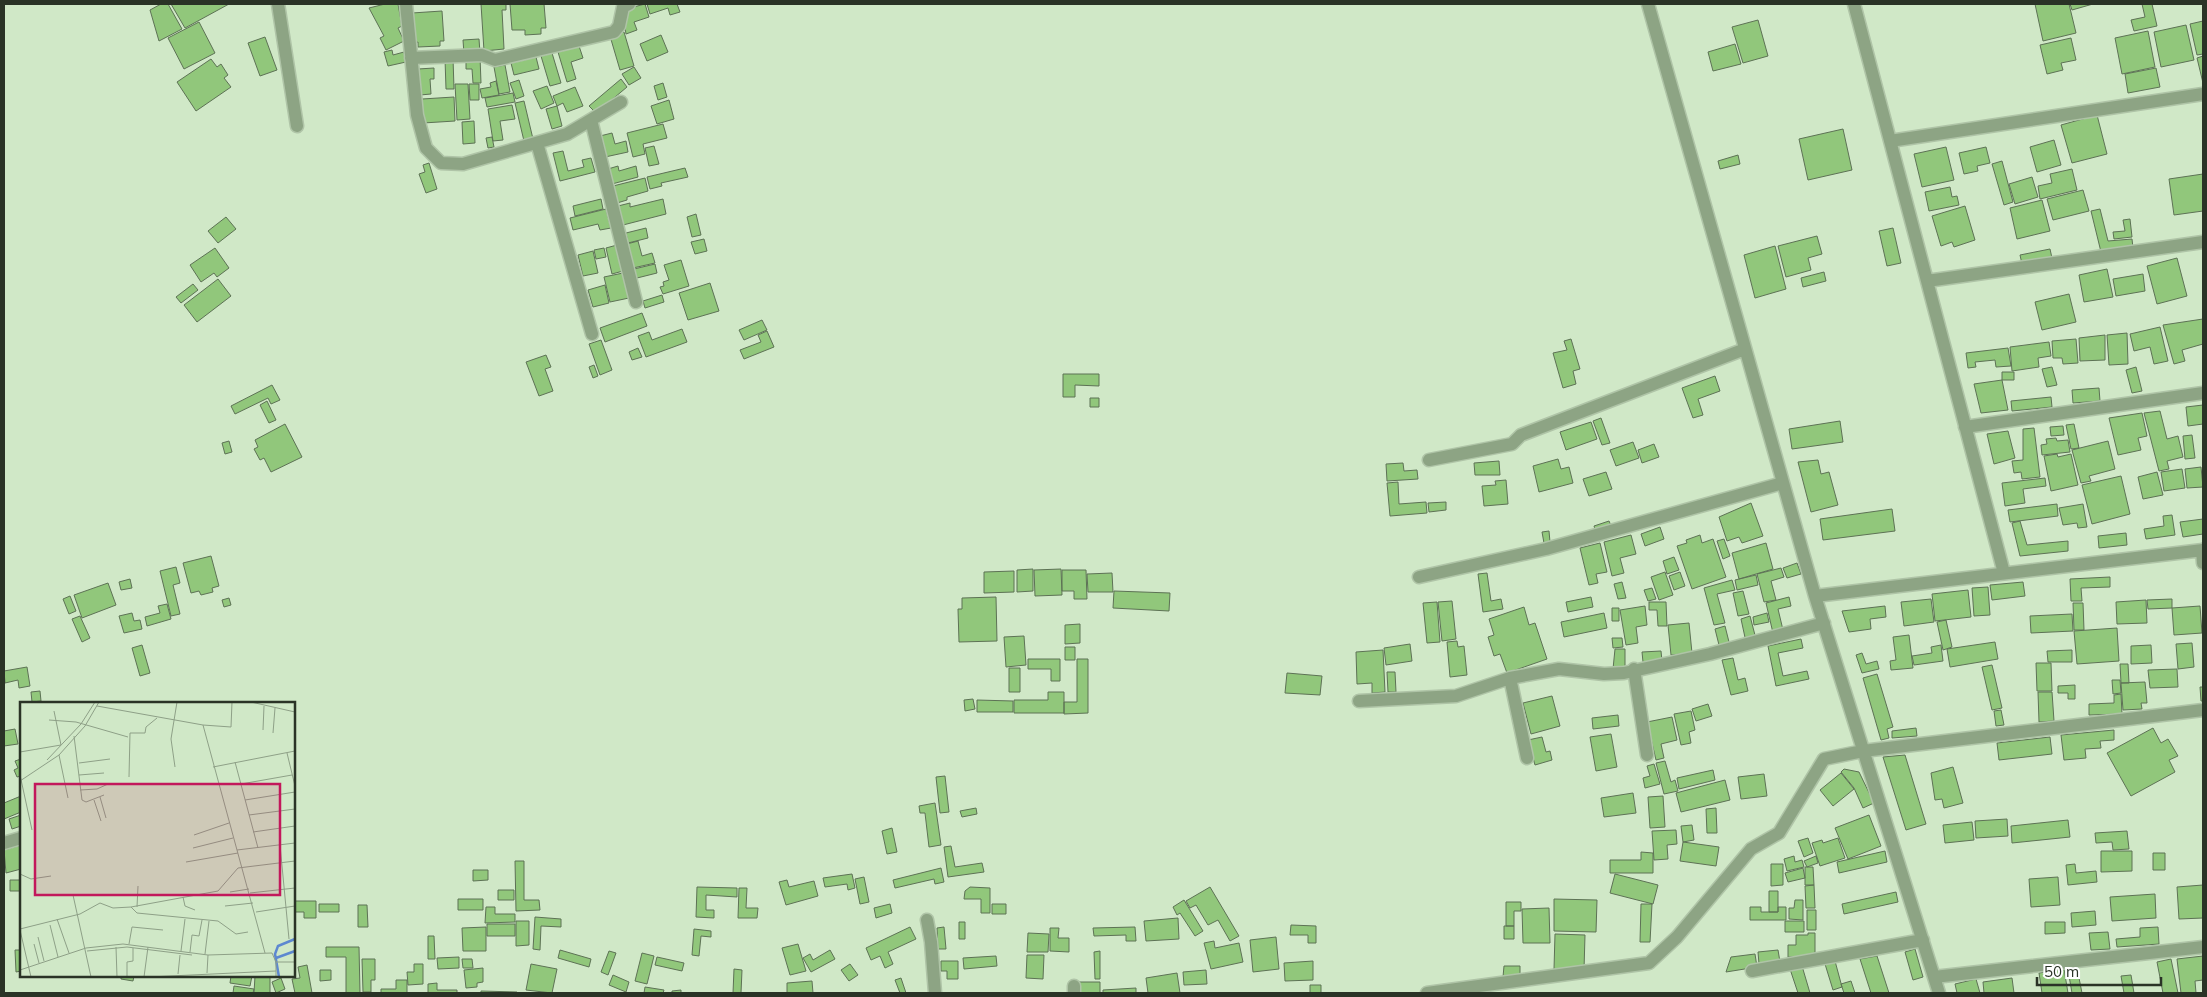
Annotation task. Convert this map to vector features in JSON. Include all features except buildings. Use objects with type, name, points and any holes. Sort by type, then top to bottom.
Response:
[{"type":"street","points":[[278,4],[297,126]]},
{"type":"street","points":[[406,4],[417,115],[426,148],[442,163],[463,164],[567,134],[621,102]]},
{"type":"street","points":[[411,58],[482,55],[495,60],[556,48],[614,32],[620,26],[622,7],[629,4]]},
{"type":"street","points":[[1648,4],[1815,596],[1939,993]]},
{"type":"street","points":[[1854,4],[2004,573]]},
{"type":"street","points":[[1890,141],[2203,94]]},
{"type":"street","points":[[591,120],[636,302]]},
{"type":"street","points":[[537,143],[592,334]]},
{"type":"street","points":[[1927,281],[2203,242]]},
{"type":"street","points":[[1429,460],[1512,444],[1521,436],[1745,349]]},
{"type":"street","points":[[1965,427],[2203,393]]},
{"type":"street","points":[[1419,577],[1546,549],[1783,483]]},
{"type":"street","points":[[1815,596],[2203,550],[2203,563]]},
{"type":"street","points":[[1359,701],[1456,696],[1510,678],[1559,669],[1604,674],[1624,673],[1634,669],[1710,654],[1824,623]]},
{"type":"street","points":[[1634,669],[1647,756]]},
{"type":"street","points":[[1510,678],[1527,758]]},
{"type":"street","points":[[1427,993],[1649,963],[1677,937],[1751,849],[1778,833],[1824,759],[1863,750],[2203,710]]},
{"type":"street","points":[[4,842],[20,838]]},
{"type":"street","points":[[927,920],[932,942],[935,993]]},
{"type":"street","points":[[1752,971],[1922,940]]},
{"type":"street","points":[[1934,977],[2203,947]]}]
